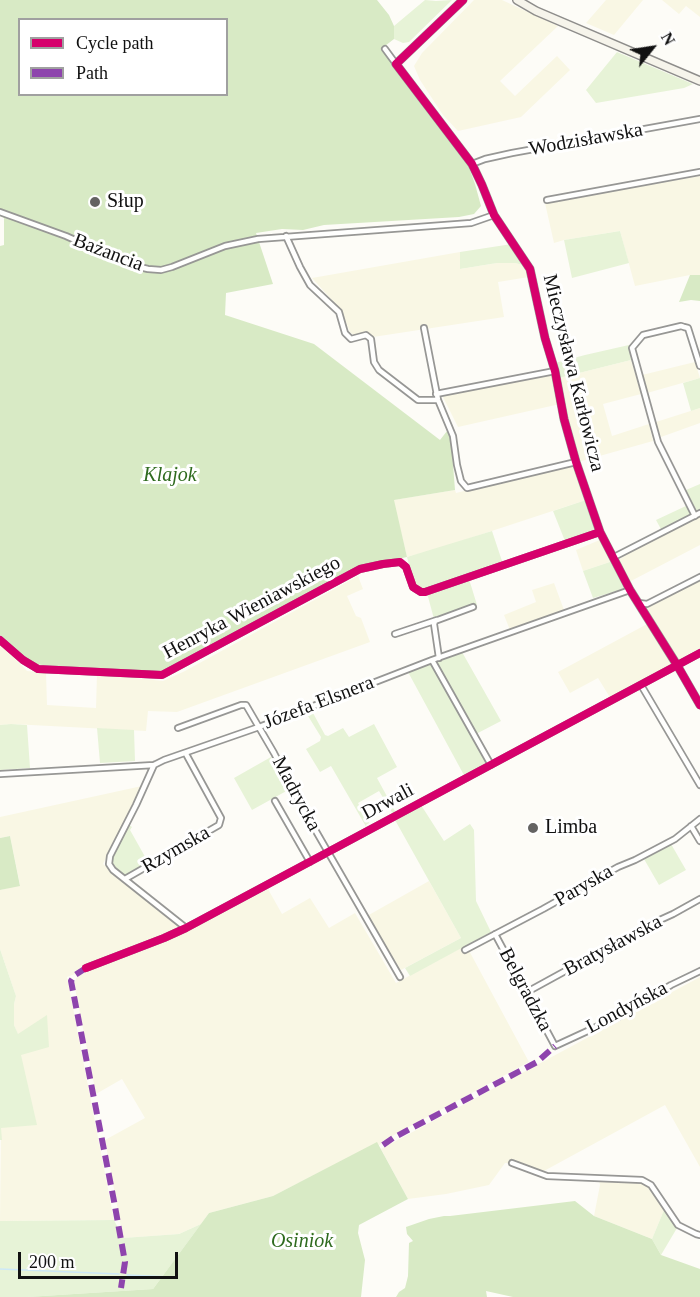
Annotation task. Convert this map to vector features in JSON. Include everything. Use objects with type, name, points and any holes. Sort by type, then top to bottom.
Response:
[{"type":"main road","points":[[517,0],[536,11],[700,81]]},
{"type":"street","points":[[385,49],[396,64],[462,0]]},
{"type":"street","name":"Mieczysława Karłowicza","points":[[396,64],[472,164],[494,215],[530,269],[545,338],[555,371],[564,419],[600,532]]},
{"type":"street","name":"Wodzisławska","points":[[472,164],[503,155],[700,118]]},
{"type":"street","points":[[547,200],[700,172]]},
{"type":"street","name":"Bażancia","points":[[0,212],[148,270],[172,267],[225,246],[258,239],[471,223],[494,215]]},
{"type":"street","points":[[286,236],[310,285],[339,312],[345,333],[351,339],[366,335],[371,339],[374,362],[379,370],[418,400],[555,371]]},
{"type":"street","points":[[614,557],[698,515],[658,442],[632,348],[643,335],[681,326],[688,328],[700,366]]},
{"type":"street","points":[[424,328],[437,397],[453,436],[461,481],[467,488],[576,462]]},
{"type":"street","points":[[600,532],[630,590],[678,665],[700,705]]},
{"type":"street","name":"Henryka Wieniawskiego","points":[[0,640],[22,660],[38,669],[162,675],[360,569],[400,562],[406,567],[413,587],[425,591],[600,532]]},
{"type":"street","points":[[639,603],[647,604],[700,577]]},
{"type":"street","name":"Józefa Elsnera","points":[[0,774],[154,765],[432,660],[630,590]]},
{"type":"street","points":[[395,634],[473,607]]},
{"type":"street","points":[[437,620],[434,624],[439,658]]},
{"type":"street","name":"Drwali","points":[[86,968],[186,928],[700,653]]},
{"type":"street","points":[[432,660],[491,765]]},
{"type":"street","points":[[641,685],[700,785]]},
{"type":"street","name":"Madrycka","points":[[178,728],[243,704],[247,707],[399,977]]},
{"type":"street","name":"Rzymska","points":[[125,879],[219,825],[221,818],[186,754]]},
{"type":"street","points":[[154,765],[109,858],[111,868],[186,928]]},
{"type":"street","points":[[275,801],[310,862]]},
{"type":"street","name":"Paryska","points":[[465,950],[618,867],[660,848],[700,819]]},
{"type":"street","points":[[691,826],[700,842]]},
{"type":"street","name":"Bratysławska","points":[[527,992],[700,899]]},
{"type":"street","name":"Belgradzka","points":[[495,934],[555,1046]]},
{"type":"street","name":"Londyńska","points":[[555,1046],[620,1016],[671,985],[700,971]]},
{"type":"street","points":[[512,1163],[547,1176],[642,1180],[651,1185],[678,1224],[700,1235]]},
{"type":"shaded area","points":[[474,0],[502,0],[558,26],[500,81],[515,96],[557,56],[570,70],[521,117],[458,131],[443,115],[420,80],[414,66],[422,53]]},
{"type":"shaded area","points":[[606,0],[643,0],[614,35],[586,23]]},
{"type":"shaded area","points":[[662,0],[700,0],[700,17],[686,6],[679,14]]},
{"type":"shaded area","points":[[700,176],[700,275],[635,286],[620,231],[554,243],[545,203]]},
{"type":"shaded area","points":[[460,252],[460,269],[497,263],[523,265],[529,277],[498,282],[504,317],[373,337],[366,331],[355,336],[350,332],[341,310],[312,278]]},
{"type":"shaded area","points":[[631,360],[641,394],[603,404],[612,436],[649,424],[653,441],[578,462],[559,378]]},
{"type":"shaded area","points":[[695,362],[700,378],[647,393],[642,375]]},
{"type":"shaded area","points":[[554,374],[560,404],[458,427],[442,395]]},
{"type":"shaded area","points":[[700,408],[700,423],[661,437],[656,422]]},
{"type":"shaded area","points":[[569,465],[574,466],[586,500],[407,557],[393,500],[455,490],[456,493]]},
{"type":"shaded area","points":[[700,516],[700,545],[629,582],[619,560]]},
{"type":"shaded area","points":[[602,539],[613,561],[583,571],[576,550]]},
{"type":"shaded area","points":[[358,576],[363,589],[347,596],[356,616],[361,618],[370,642],[177,712],[148,711],[146,731],[0,725],[0,643],[27,671],[46,673],[47,705],[96,708],[97,674],[163,681]]},
{"type":"shaded area","points":[[700,580],[700,648],[678,660],[644,608]]},
{"type":"shaded area","points":[[554,583],[564,610],[510,630],[504,615],[536,602],[532,590]]},
{"type":"shaded area","points":[[649,623],[673,664],[611,699],[598,678],[570,693],[558,672]]},
{"type":"shaded area","points":[[142,786],[103,864],[185,932],[268,889],[282,914],[310,898],[329,928],[355,913],[396,983],[466,945],[529,1062],[383,1141],[379,1146],[377,1143],[273,1196],[209,1213],[201,1224],[179,1234],[123,1238],[105,1140],[145,1118],[122,1079],[96,1094],[74,983],[77,977],[85,972],[149,948],[148,946],[67,977],[114,1220],[0,1221],[1,1128],[21,1054],[49,1046],[18,1035],[14,1025],[16,996],[0,949],[0,890],[20,885],[10,836],[0,838],[0,817]]},
{"type":"shaded area","points":[[429,881],[461,938],[401,970],[367,916]]},
{"type":"shaded area","points":[[700,977],[700,1167],[665,1105],[544,1171],[505,1163],[489,1185],[408,1199],[381,1149]]},
{"type":"shaded area","points":[[599,1180],[645,1183],[664,1210],[652,1239],[594,1216]]},
{"type":"green space","name":"Klajok","points":[[0,0],[377,0],[389,15],[394,26],[394,39],[381,49],[467,162],[481,206],[474,214],[459,217],[324,225],[303,230],[282,229],[256,233],[273,284],[226,293],[225,315],[314,344],[440,440],[447,431],[451,439],[455,490],[394,500],[407,557],[359,567],[160,673],[31,664],[0,635],[0,246],[4,245],[4,218],[0,216]]},
{"type":"green space","points":[[425,0],[452,0],[409,42],[403,43],[394,39],[394,26]]},
{"type":"green space","points":[[617,52],[693,84],[684,88],[596,103],[586,90]]},
{"type":"green space","points":[[620,231],[629,263],[572,278],[564,240]]},
{"type":"green space","points":[[512,244],[523,265],[497,263],[460,269],[460,252]]},
{"type":"green space","points":[[690,275],[700,275],[700,301],[679,302]]},
{"type":"green space","points":[[629,345],[631,360],[559,378],[555,363]]},
{"type":"green space","points":[[700,378],[700,408],[691,411],[683,383]]},
{"type":"green space","points":[[700,484],[700,511],[697,513],[686,490]]},
{"type":"green space","points":[[586,500],[597,531],[565,541],[553,511]]},
{"type":"green space","points":[[688,505],[692,515],[662,531],[656,520]]},
{"type":"green space","points":[[492,531],[503,564],[425,589],[415,587],[407,557]]},
{"type":"green space","points":[[613,561],[627,588],[593,598],[583,571]]},
{"type":"green space","points":[[469,579],[477,605],[434,619],[427,593]]},
{"type":"green space","points":[[462,652],[501,721],[476,734],[436,661]]},
{"type":"green space","points":[[432,664],[488,764],[465,777],[408,672]]},
{"type":"green space","points":[[314,710],[313,713],[325,735],[328,736],[343,728],[349,737],[374,724],[397,767],[377,778],[396,813],[393,814],[379,791],[358,803],[369,823],[366,825],[368,830],[331,766],[320,772],[306,749],[320,741],[321,737],[305,713]]},
{"type":"green space","points":[[0,725],[27,725],[30,768],[0,770]]},
{"type":"green space","points":[[97,728],[134,730],[135,761],[100,763]]},
{"type":"green space","points":[[271,757],[290,789],[252,810],[234,778]]},
{"type":"green space","points":[[421,805],[444,841],[470,824],[474,830],[476,901],[491,932],[410,976],[405,968],[461,938],[395,820]]},
{"type":"green space","points":[[129,825],[148,862],[124,876],[112,864],[111,857]]},
{"type":"green space","points":[[10,836],[20,886],[0,890],[0,838]]},
{"type":"green space","points":[[671,844],[686,870],[659,885],[644,859]]},
{"type":"green space","points":[[0,949],[16,996],[14,1025],[18,1034],[47,1015],[49,1047],[21,1055],[37,1125],[1,1128],[2,1140],[0,1140]]},
{"type":"green space","name":"Osiniok","points":[[377,1142],[408,1199],[359,1225],[358,1233],[365,1260],[361,1297],[27,1297],[153,1289],[209,1213],[273,1196]]},
{"type":"green space","points":[[575,1201],[594,1216],[652,1239],[661,1255],[700,1269],[700,1297],[513,1297],[486,1291],[487,1297],[396,1297],[405,1288],[408,1276],[409,1243],[413,1241],[407,1234],[406,1227],[444,1216]]},
{"type":"green space","points":[[664,1210],[677,1228],[661,1255],[652,1239]]},
{"type":"green space","points":[[114,1220],[123,1238],[179,1234],[201,1224],[153,1289],[0,1297],[0,1221]]},
{"type":"waterway","points":[[0,1269],[119,1274]]},
{"type":"waterway","points":[[127,1275],[170,1277]]},
{"type":"marked path","points":[[86,968],[75,975],[71,981],[125,1262],[121,1288]]},
{"type":"marked path","points":[[383,1145],[537,1062],[555,1046]]},
{"type":"cycle path","points":[[463,0],[396,64],[472,164],[494,215],[530,269],[545,338],[555,371],[564,419],[600,532],[630,590],[700,705]]},
{"type":"cycle path","points":[[0,640],[23,660],[38,669],[162,675],[360,569],[400,562],[406,567],[413,587],[425,592],[600,532]]},
{"type":"cycle path","points":[[86,968],[186,928],[700,653]]},
{"type":"place","name":"Słup","points":[[95,202]]},
{"type":"place","name":"Limba","points":[[533,828]]}]
